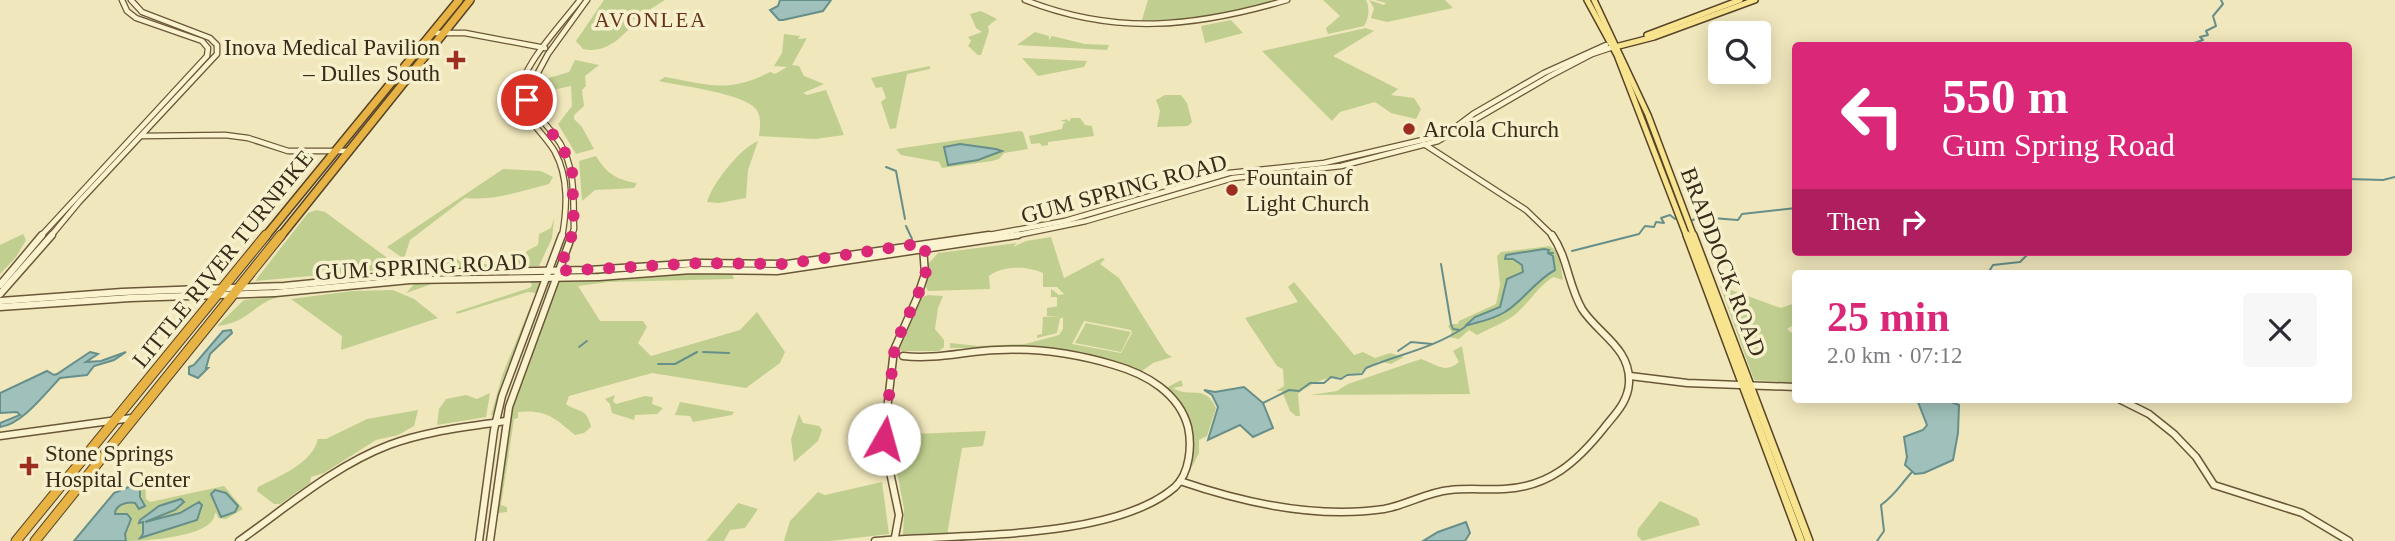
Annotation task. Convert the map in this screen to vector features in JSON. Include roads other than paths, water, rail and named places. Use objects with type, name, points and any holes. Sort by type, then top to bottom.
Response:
[{"type":"highway","name":"LITTLE RIVER TURNPIKE","points":[[16,541],[459,0]]},
{"type":"highway","name":"LITTLE RIVER TURNPIKE","points":[[35,541],[470,0]]},
{"type":"main road","points":[[1132,25],[1208,21],[1287,0]]},
{"type":"main road","name":"BRADDOCK ROAD","points":[[1590,0],[1598,8],[1614,45],[1809,541]]},
{"type":"main road","name":"BRADDOCK ROAD","points":[[1590,0],[1637,87],[1648,115],[1724,318],[1801,541]]},
{"type":"main road","name":"GUM SPRING ROAD","points":[[1614,45],[1740,0]]},
{"type":"main road","name":"GUM SPRING ROAD","points":[[1614,45],[1658,36],[1755,0]]},
{"type":"main road","points":[[1625,73],[1637,87]]},
{"type":"main road","points":[[1636,100],[1648,115]]},
{"type":"main road","name":"GUM SPRING ROAD","points":[[1101,211],[1229,173],[1324,163],[1423,143]]},
{"type":"main road","points":[[308,152],[349,151]]},
{"type":"main road","points":[[1048,222],[1101,211]]},
{"type":"main road","points":[[1679,215],[1696,246]]},
{"type":"street","points":[[0,285],[68,204],[203,63],[208,48],[199,40],[132,16],[125,9],[122,0]]},
{"type":"street","points":[[0,294],[79,202],[210,64],[218,50],[210,38],[142,12],[131,0]]},
{"type":"street","points":[[479,541],[496,422],[506,383],[564,233],[563,174],[555,152],[517,99],[519,89],[544,48],[580,0]]},
{"type":"street","points":[[490,541],[506,421],[519,374],[572,238],[574,207],[569,160],[527,97],[532,81],[587,0]]},
{"type":"street","points":[[1025,0],[1062,14],[1132,25]]},
{"type":"street","points":[[433,33],[470,33],[552,49]]},
{"type":"street","name":"GUM SPRING ROAD","points":[[237,291],[415,274],[558,274],[700,263],[786,264],[1067,226],[1233,178],[1329,168],[1423,143],[1460,130],[1504,102],[1614,45]]},
{"type":"street","points":[[132,137],[231,135],[277,149],[308,152]]},
{"type":"street","points":[[1180,481],[1248,500],[1345,512],[1396,506],[1442,491],[1509,490],[1550,478],[1573,463],[1623,405],[1630,376],[1621,352],[1584,310],[1573,287],[1566,256],[1551,232],[1521,206],[1423,143]]},
{"type":"street","name":"GUM SPRING ROAD","points":[[924,246],[1039,226],[1101,211]]},
{"type":"street","points":[[572,238],[579,234]]},
{"type":"street","points":[[895,539],[898,531],[897,497],[884,439],[897,343],[925,279],[927,266],[924,246]]},
{"type":"street","points":[[411,280],[415,274]]},
{"type":"street","name":"GUM SPRING ROAD","points":[[221,292],[549,274]]},
{"type":"street","points":[[0,301],[221,292]]},
{"type":"street","points":[[0,307],[221,292]]},
{"type":"street","points":[[897,356],[1016,351],[1053,354],[1117,366],[1142,375],[1160,387],[1178,406],[1189,430],[1189,458],[1180,481],[1162,502],[1141,517]]},
{"type":"street","points":[[1630,376],[1687,383],[1792,387]]},
{"type":"street","points":[[2127,403],[2153,417],[2183,439],[2199,458],[2214,485],[2291,509],[2322,523],[2349,541]]},
{"type":"street","points":[[0,436],[135,417]]},
{"type":"street","points":[[239,541],[370,453],[416,436],[506,421]]},
{"type":"street","points":[[874,541],[1033,540]]},
{"type":"water","points":[[780,0],[831,0],[823,11],[779,20],[770,10],[778,6]]},
{"type":"water","points":[[960,144],[1002,151],[978,160],[948,165],[944,147]]},
{"type":"water","points":[[1549,250],[1548,253],[1553,256],[1555,270],[1505,312],[1465,326],[1475,317],[1500,307],[1507,279],[1523,272],[1522,265],[1513,259],[1505,259],[1506,255]]},
{"type":"water","points":[[231,330],[232,333],[210,354],[208,368],[198,378],[189,374],[189,367],[194,365],[223,331]]},
{"type":"water","points":[[90,352],[98,354],[86,362],[101,361],[126,352],[114,360],[94,366],[87,375],[60,378],[24,415],[0,427],[0,423],[20,415],[17,412],[0,413],[0,393],[47,371],[57,374]]},
{"type":"water","points":[[1244,387],[1263,403],[1273,428],[1253,437],[1240,425],[1208,440],[1218,407],[1212,395],[1204,390],[1215,392]]},
{"type":"water","points":[[1918,403],[1959,405],[1953,460],[1924,473],[1915,474],[1905,465],[1907,457],[1904,437],[1923,430],[1927,425]]},
{"type":"water","points":[[136,484],[140,487],[140,497],[145,506],[139,509],[135,503],[122,504],[115,514],[127,514],[131,519],[125,534],[126,541],[74,541],[114,493]]},
{"type":"water","points":[[215,490],[226,493],[238,506],[235,512],[221,517],[211,494]]},
{"type":"water","points":[[181,499],[184,502],[175,510],[145,522],[180,513],[199,502],[202,505],[197,520],[140,538],[143,534],[143,522],[139,523],[140,520],[159,506]]},
{"type":"water","points":[[1466,522],[1470,533],[1465,541],[1423,541],[1438,532]]},
{"type":"waterway","points":[[2197,42],[2203,40],[2200,37],[2208,35],[2206,31],[2216,26],[2213,16],[2223,4],[2221,0]]},
{"type":"waterway","points":[[886,167],[896,171],[905,219]]},
{"type":"waterway","points":[[2352,179],[2383,180],[2395,177]]},
{"type":"waterway","points":[[1693,220],[1699,217],[1738,220],[1742,214],[1792,208]]},
{"type":"waterway","points":[[1572,251],[1639,234],[1645,226],[1654,227],[1656,222],[1664,223],[1661,218],[1670,215],[1675,219]]},
{"type":"waterway","points":[[906,226],[912,239]]},
{"type":"waterway","points":[[1548,253],[1553,253]]},
{"type":"waterway","points":[[1990,270],[1993,265],[2020,262],[2026,256]]},
{"type":"waterway","points":[[1441,264],[1451,324],[1453,329],[1459,330]]},
{"type":"waterway","points":[[1263,403],[1289,390],[1299,391],[1310,383],[1324,383],[1331,377],[1341,379],[1347,375],[1362,374],[1366,368],[1429,346],[1465,327]]},
{"type":"waterway","points":[[579,347],[587,341]]},
{"type":"waterway","points":[[1398,351],[1411,342],[1432,344]]},
{"type":"waterway","points":[[658,364],[675,364],[697,352]]},
{"type":"waterway","points":[[703,352],[729,353]]},
{"type":"waterway","points":[[1877,541],[1884,531],[1881,505],[1912,472]]},
{"type":"place","name":"Inova Medical Pavilion – Dulles South","points":[[456,60]]},
{"type":"place","name":"Arcola Church","points":[[1409,129]]},
{"type":"place","name":"Fountain of Light Church","points":[[1232,190]]},
{"type":"place","name":"Stone Springs Hospital Center","points":[[29,466]]},
{"type":"district","name":"AVONLEA","points":[[651,20]]}]
